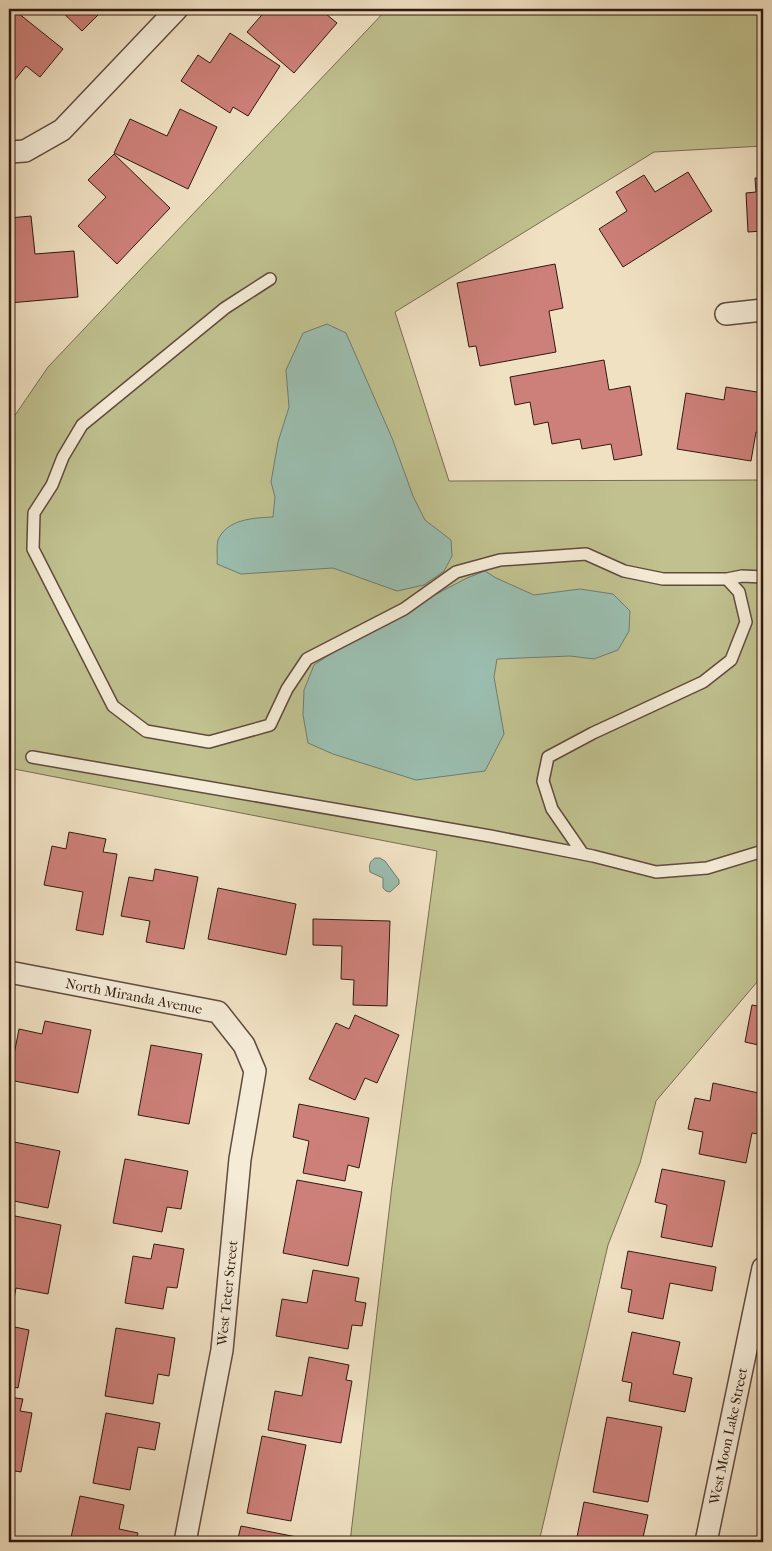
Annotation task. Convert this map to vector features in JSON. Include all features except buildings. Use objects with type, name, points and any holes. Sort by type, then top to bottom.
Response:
[{"type":"street","points":[[9,152],[25,151],[62,130],[177,9]]},
{"type":"street","points":[[726,314],[763,310]]},
{"type":"street","name":"North Miranda Avenue","points":[[9,972],[218,1012],[244,1045]]},
{"type":"street","name":"West Teter Street","points":[[185,1542],[222,1350],[240,1158],[255,1072],[244,1045]]},
{"type":"street","name":"West Moon Lake Street","points":[[706,1542],[763,1270]]},
{"type":"lane","points":[[270,279],[226,308],[82,425],[63,457],[52,485],[34,513],[33,549],[113,706],[146,731],[209,742],[270,726],[287,689],[308,659],[404,608],[456,572],[500,560],[586,554],[624,571],[663,579],[763,577]]},
{"type":"lane","points":[[583,854],[552,809],[543,781],[548,757],[593,733],[703,682],[731,660],[746,622],[738,592],[727,578]]},
{"type":"lane","points":[[32,756],[490,836],[583,854],[656,872],[707,868],[763,851]]},
{"type":"green space","points":[[387,9],[763,9],[763,146],[654,152],[395,312],[449,481],[763,480],[763,975],[656,1101],[640,1163],[608,1245],[539,1542],[350,1542],[392,1186],[437,851],[9,768],[9,424],[48,367]]},
{"type":"shaded area","points":[[327,324],[346,333],[392,438],[413,496],[425,520],[451,540],[452,556],[444,571],[424,585],[397,591],[333,568],[241,574],[217,564],[217,546],[222,533],[241,521],[273,517],[275,497],[271,482],[278,442],[289,407],[286,370],[303,333]]},
{"type":"shaded area","points":[[485,571],[534,595],[580,589],[613,594],[630,611],[629,631],[618,650],[594,659],[570,656],[497,659],[494,677],[504,734],[485,771],[416,780],[333,754],[308,743],[303,715],[304,690],[314,665],[338,649],[404,616],[425,600],[467,578]]},
{"type":"shaded area","points":[[375,858],[385,861],[399,880],[399,884],[390,892],[383,888],[383,878],[370,872],[370,864]]}]
